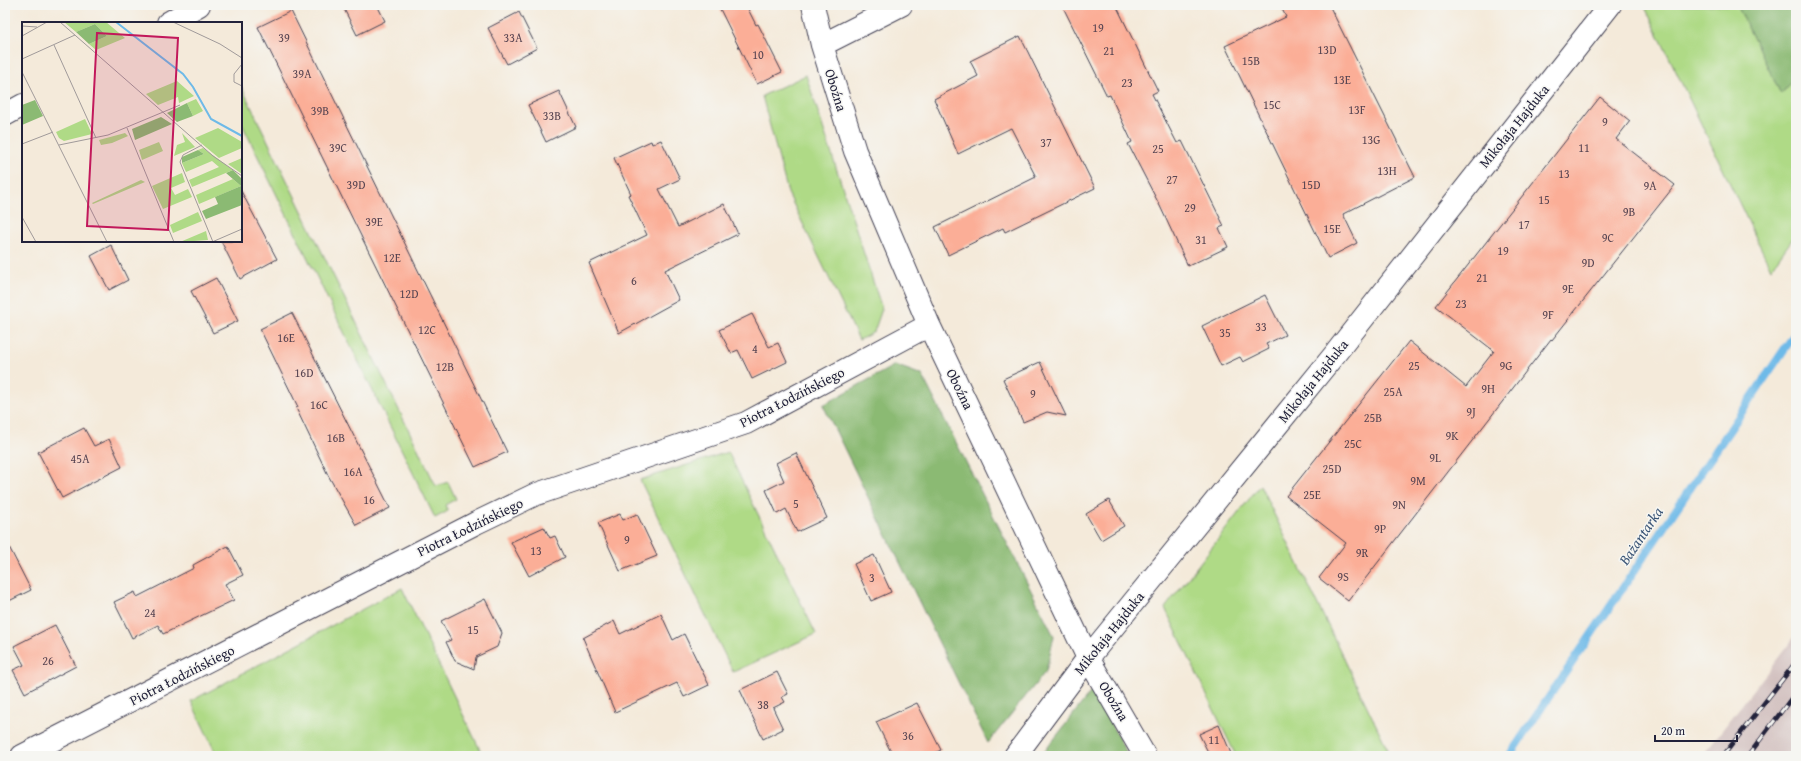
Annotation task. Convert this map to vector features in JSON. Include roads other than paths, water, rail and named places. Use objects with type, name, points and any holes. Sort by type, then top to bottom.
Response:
[{"type":"street","points":[[170,22],[199,5]]},
{"type":"street","name":"Oboźna","points":[[813,5],[822,45],[855,151],[929,325],[1088,658],[1145,756]]},
{"type":"street","points":[[822,45],[901,5]]},
{"type":"street","name":"Mikołaja Hajduka","points":[[1015,756],[1088,658],[1335,354],[1610,5]]},
{"type":"street","points":[[5,115],[22,106]]},
{"type":"street","name":"Piotra Łodzińskiego","points":[[22,756],[476,523],[534,495],[746,423],[929,325]]},
{"type":"waterway","name":"Bażantarka","points":[[1509,756],[1796,332]]},
{"type":"railway","points":[[1723,756],[1796,662]]},
{"type":"railway","points":[[1748,756],[1796,692]]}]
